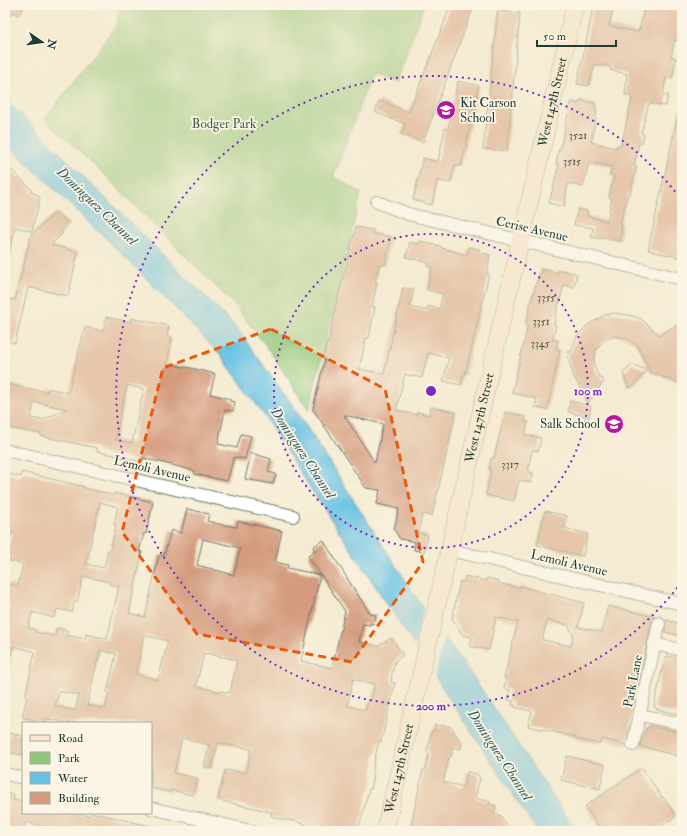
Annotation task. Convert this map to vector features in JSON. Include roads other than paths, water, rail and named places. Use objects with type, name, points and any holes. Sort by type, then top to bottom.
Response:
[{"type":"street","name":"West 147th Street","points":[[386,831],[575,5]]},
{"type":"street","name":"Cerise Avenue","points":[[377,202],[408,214],[682,280]]},
{"type":"street","name":"Lemoli Avenue","points":[[5,450],[294,516]]},
{"type":"street","name":"Lemoli Avenue","points":[[450,550],[682,604]]},
{"type":"street","name":"Park Lane","points":[[633,745],[659,623]]},
{"type":"street","points":[[654,644],[682,650]]},
{"type":"street","points":[[640,715],[682,724]]},
{"type":"street","points":[[5,774],[22,778]]},
{"type":"street","points":[[152,808],[252,831]]},
{"type":"water","name":"Dominguez Channel","points":[[5,99],[235,326],[295,409],[420,603],[469,671],[576,831],[537,831],[262,412],[220,354],[129,261],[5,142]]},
{"type":"place","name":"Kit Carson School","points":[[446,110]]},
{"type":"place","name":"Salk School","points":[[614,424]]},
{"type":"park label","name":"Bodger Park","points":[[224,124]]}]
